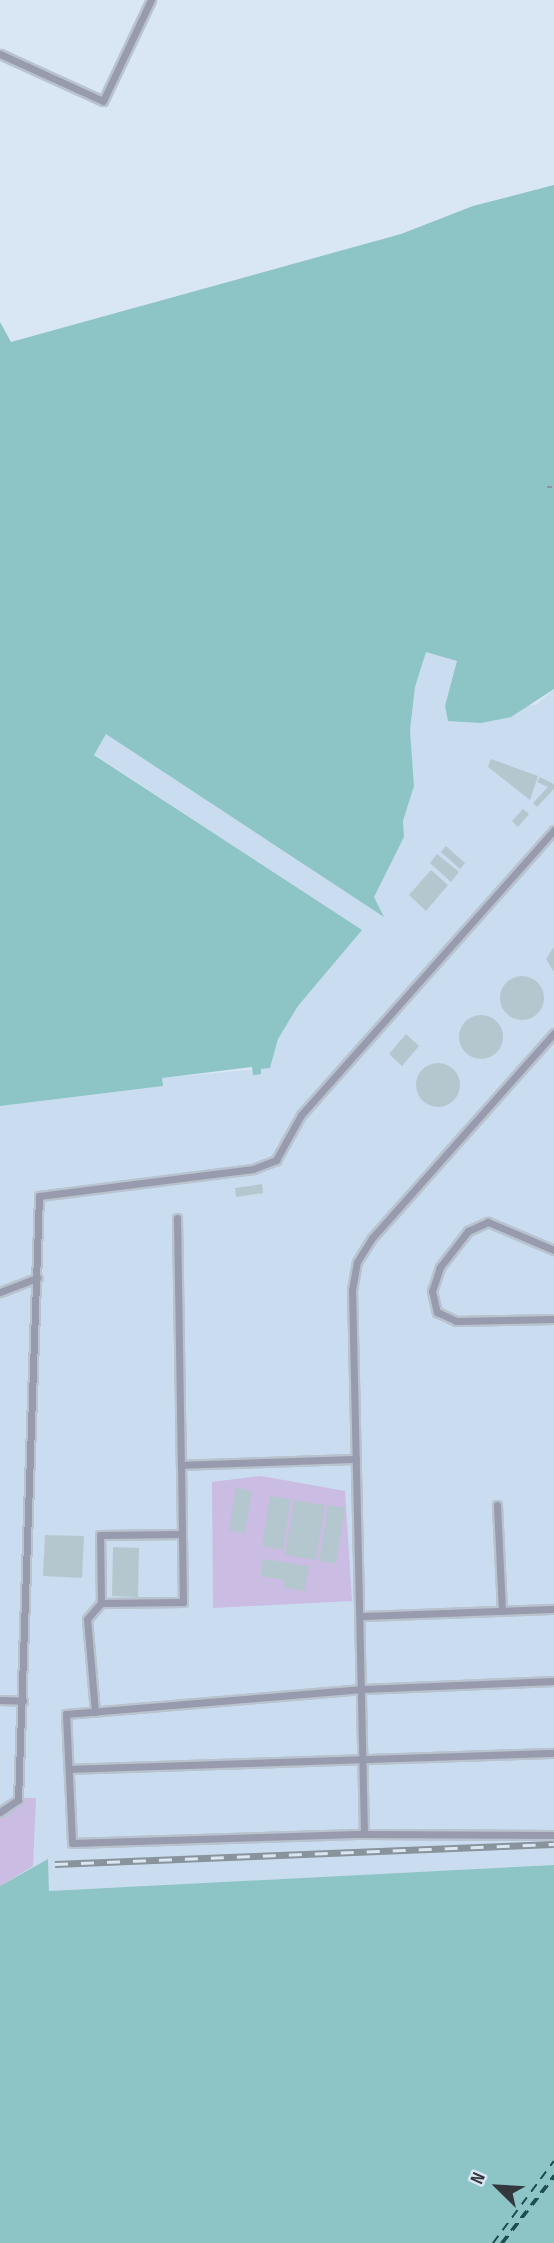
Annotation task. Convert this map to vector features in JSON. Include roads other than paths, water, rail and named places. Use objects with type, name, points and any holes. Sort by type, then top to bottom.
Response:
[{"type":"lane","points":[[0,54],[103,101],[151,0]]},
{"type":"lane","points":[[0,1812],[18,1800],[39,1196],[253,1169],[276,1160],[301,1115],[554,830]]},
{"type":"lane","points":[[365,1834],[352,1290],[357,1262],[372,1238],[554,1033]]},
{"type":"lane","points":[[101,1603],[183,1602],[177,1218]]},
{"type":"lane","points":[[554,1250],[488,1222],[468,1231],[440,1267],[432,1292],[437,1312],[456,1321],[554,1319]]},
{"type":"lane","points":[[0,1292],[37,1278]]},
{"type":"lane","points":[[181,1465],[356,1459]]},
{"type":"lane","points":[[497,1505],[502,1611]]},
{"type":"lane","points":[[95,1712],[87,1619],[101,1603],[100,1535],[182,1534]]},
{"type":"lane","points":[[361,1616],[554,1609]]},
{"type":"lane","points":[[554,1681],[363,1689],[66,1714],[72,1843],[365,1834],[554,1835]]},
{"type":"lane","points":[[0,1700],[23,1701]]},
{"type":"lane","points":[[70,1769],[554,1752]]},
{"type":"railway","points":[[55,1864],[554,1844]]}]
